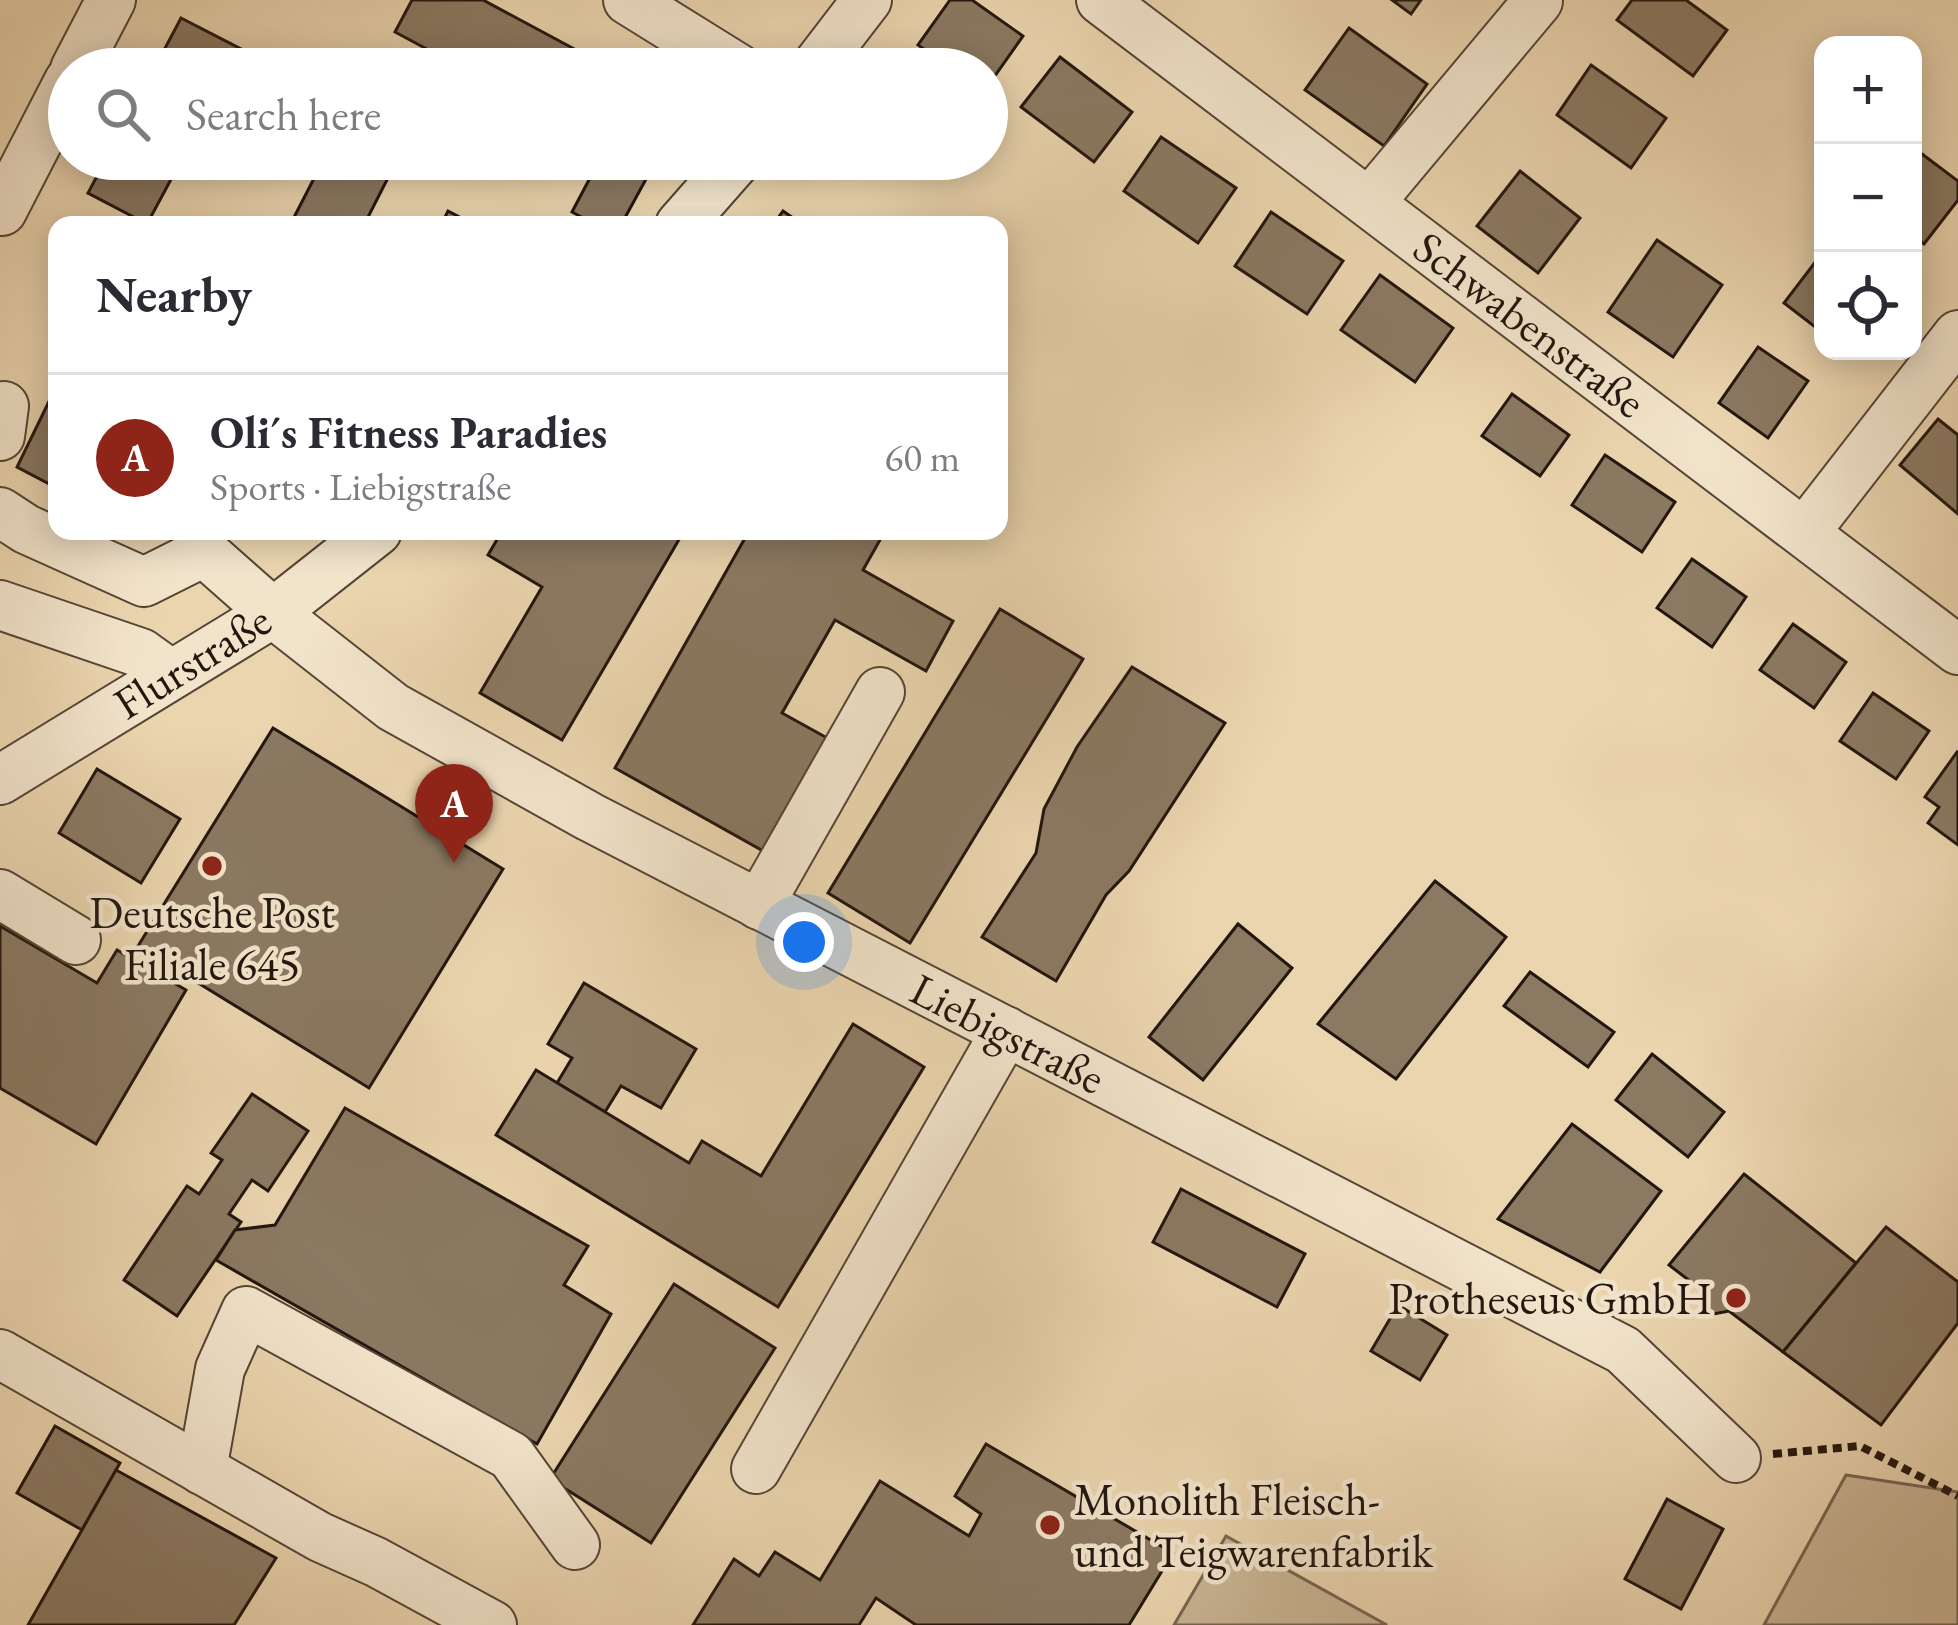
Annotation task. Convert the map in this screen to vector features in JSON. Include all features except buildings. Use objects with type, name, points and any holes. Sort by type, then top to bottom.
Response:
[{"type":"street","points":[[86,48],[111,0]]},
{"type":"street","points":[[628,0],[705,48]]},
{"type":"street","points":[[830,48],[867,0]]},
{"type":"street","name":"Schwabenstraße","points":[[1101,0],[1958,650]]},
{"type":"street","points":[[1370,202],[1538,2]]},
{"type":"street","points":[[2,211],[48,122]]},
{"type":"street","points":[[688,216],[720,180]]},
{"type":"street","points":[[1805,532],[1958,335]]},
{"type":"street","points":[[0,512],[48,539]]},
{"type":"street","points":[[50,540],[144,582],[213,542]]},
{"type":"street","name":"Flurstraße","points":[[0,780],[273,614],[366,540]]},
{"type":"street","name":"Liebigstraße","points":[[213,542],[273,614],[393,707],[590,818],[1623,1350],[1736,1458]]},
{"type":"street","points":[[0,605],[140,653],[170,674]]},
{"type":"street","points":[[759,904],[880,692]]},
{"type":"street","points":[[0,894],[76,940]]},
{"type":"street","points":[[756,1469],[1006,1031]]},
{"type":"street","points":[[202,1470],[220,1369],[246,1311],[512,1456],[575,1545]]},
{"type":"street","points":[[0,1354],[320,1537],[492,1625]]},
{"type":"path","points":[[1736,1458],[1860,1446],[1958,1496]]},
{"type":"shaded area","points":[[1846,1475],[1958,1492],[1958,1625],[1764,1625]]},
{"type":"shaded area","points":[[1226,1536],[1387,1625],[1174,1625]]},
{"type":"place","name":"Oli´s Fitness Paradies","points":[[454,863]]},
{"type":"place","name":"Deutsche Post Filiale 645","points":[[212,866]]},
{"type":"place","name":"Protheseus GmbH","points":[[1736,1298]]},
{"type":"place","name":"Monolith Fleisch- und Teigwarenfabrik","points":[[1050,1525]]}]
